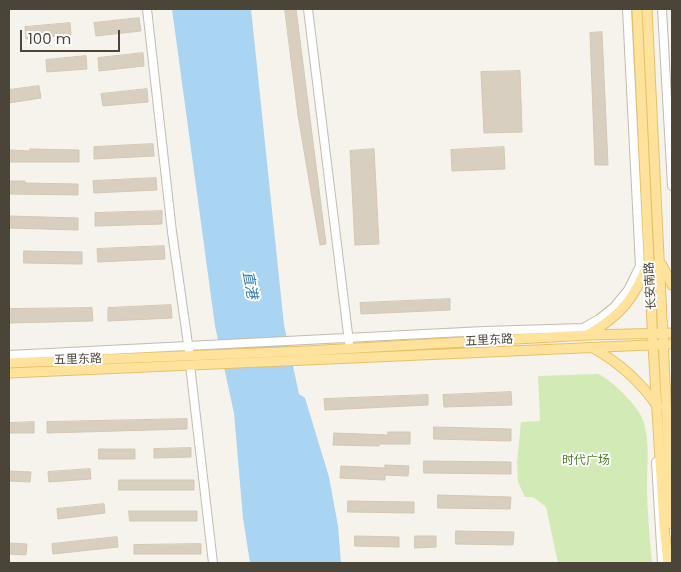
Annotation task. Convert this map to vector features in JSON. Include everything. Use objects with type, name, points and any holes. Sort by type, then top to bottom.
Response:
[{"type":"main road","name":"长安南路","points":[[637,9],[653,334],[664,526],[668,563]]},
{"type":"main road","name":"长安南路","points":[[647,9],[660,261],[668,333],[667,400],[672,524]]},
{"type":"main road","points":[[587,335],[608,322],[630,300],[640,285],[650,258]]},
{"type":"main road","points":[[660,261],[672,285]]},
{"type":"main road","name":"五里东路","points":[[9,363],[206,350],[306,351],[587,335],[668,333]]},
{"type":"main road","name":"五里东路","points":[[9,373],[668,344]]},
{"type":"main road","points":[[592,348],[609,357],[633,376],[658,407]]},
{"type":"main road","points":[[667,400],[672,391]]},
{"type":"street","points":[[9,355],[189,351],[172,232],[147,9]]},
{"type":"street","points":[[308,9],[351,359]]},
{"type":"street","points":[[206,350],[348,338],[583,328],[599,320],[614,308],[628,290],[640,266],[627,9]]},
{"type":"street","points":[[662,9],[671,128],[672,186]]},
{"type":"street","points":[[190,365],[213,563]]},
{"type":"street","points":[[653,423],[662,563]]},
{"type":"green space","name":"时代广场","points":[[598,374],[624,394],[643,420],[647,445],[647,486],[652,563],[558,563],[546,507],[533,497],[525,497],[518,482],[517,462],[521,422],[540,421],[538,376]]},
{"type":"water","name":"直港","points":[[172,9],[251,9],[284,325],[299,394],[305,398],[329,477],[338,526],[341,563],[250,563],[243,518],[234,413],[215,326]]},
{"type":"building","points":[[285,9],[296,9],[326,244],[320,245],[298,115]]},
{"type":"building","points":[[139,18],[141,31],[96,36],[94,23]]},
{"type":"building","points":[[70,23],[71,35],[26,39],[25,27]]},
{"type":"building","points":[[602,32],[608,165],[595,165],[590,33]]},
{"type":"building","points":[[143,53],[144,66],[99,71],[98,58]]},
{"type":"building","points":[[86,56],[87,69],[47,72],[46,60]]},
{"type":"building","points":[[520,71],[522,132],[484,133],[481,72]]},
{"type":"building","points":[[39,86],[41,98],[9,103],[9,90]]},
{"type":"building","points":[[147,89],[148,102],[103,106],[101,94]]},
{"type":"building","points":[[153,144],[154,156],[94,159],[94,147]]},
{"type":"building","points":[[504,147],[505,169],[452,171],[451,150]]},
{"type":"building","points":[[30,149],[79,150],[79,162],[9,162],[9,150],[30,151]]},
{"type":"building","points":[[374,149],[379,244],[355,245],[350,151]]},
{"type":"building","points":[[156,178],[157,190],[94,193],[93,181]]},
{"type":"building","points":[[9,181],[78,184],[78,195],[9,194]]},
{"type":"building","points":[[162,211],[162,224],[95,226],[95,213]]},
{"type":"building","points":[[9,216],[78,218],[78,230],[9,228]]},
{"type":"building","points":[[164,246],[165,259],[98,262],[97,249]]},
{"type":"building","points":[[24,251],[82,252],[82,264],[24,263]]},
{"type":"building","points":[[450,299],[450,310],[361,314],[360,303]]},
{"type":"building","points":[[171,305],[172,318],[108,321],[108,308]]},
{"type":"building","points":[[92,308],[93,321],[9,323],[9,309]]},
{"type":"building","points":[[511,392],[512,405],[444,407],[443,395]]},
{"type":"building","points":[[428,395],[428,405],[325,410],[324,399]]},
{"type":"building","points":[[187,419],[187,429],[47,433],[47,422]]},
{"type":"building","points":[[34,422],[34,433],[9,433],[9,423]]},
{"type":"building","points":[[434,427],[511,429],[511,441],[434,439]]},
{"type":"building","points":[[388,432],[410,432],[410,444],[379,444],[379,446],[333,445],[334,433],[388,435]]},
{"type":"building","points":[[191,448],[191,457],[154,458],[154,449]]},
{"type":"building","points":[[99,449],[135,449],[135,459],[99,459]]},
{"type":"building","points":[[424,461],[511,462],[511,474],[424,473]]},
{"type":"building","points":[[385,465],[409,466],[408,476],[385,475],[385,480],[340,478],[341,466],[385,468]]},
{"type":"building","points":[[90,469],[91,479],[49,482],[48,472]]},
{"type":"building","points":[[9,471],[31,472],[30,482],[9,481]]},
{"type":"building","points":[[119,480],[194,480],[194,490],[119,490]]},
{"type":"building","points":[[438,495],[511,497],[510,509],[438,508]]},
{"type":"building","points":[[348,501],[414,502],[414,513],[348,512]]},
{"type":"building","points":[[104,504],[105,513],[58,519],[57,509]]},
{"type":"building","points":[[129,511],[197,511],[197,521],[130,521]]},
{"type":"building","points":[[456,531],[514,532],[513,545],[456,544]]},
{"type":"building","points":[[355,536],[399,537],[399,547],[355,546]]},
{"type":"building","points":[[415,536],[436,536],[436,547],[415,548]]},
{"type":"building","points":[[117,537],[118,547],[53,554],[52,544]]},
{"type":"building","points":[[9,543],[27,544],[26,555],[9,554]]},
{"type":"building","points":[[201,544],[201,554],[134,554],[134,545]]}]
